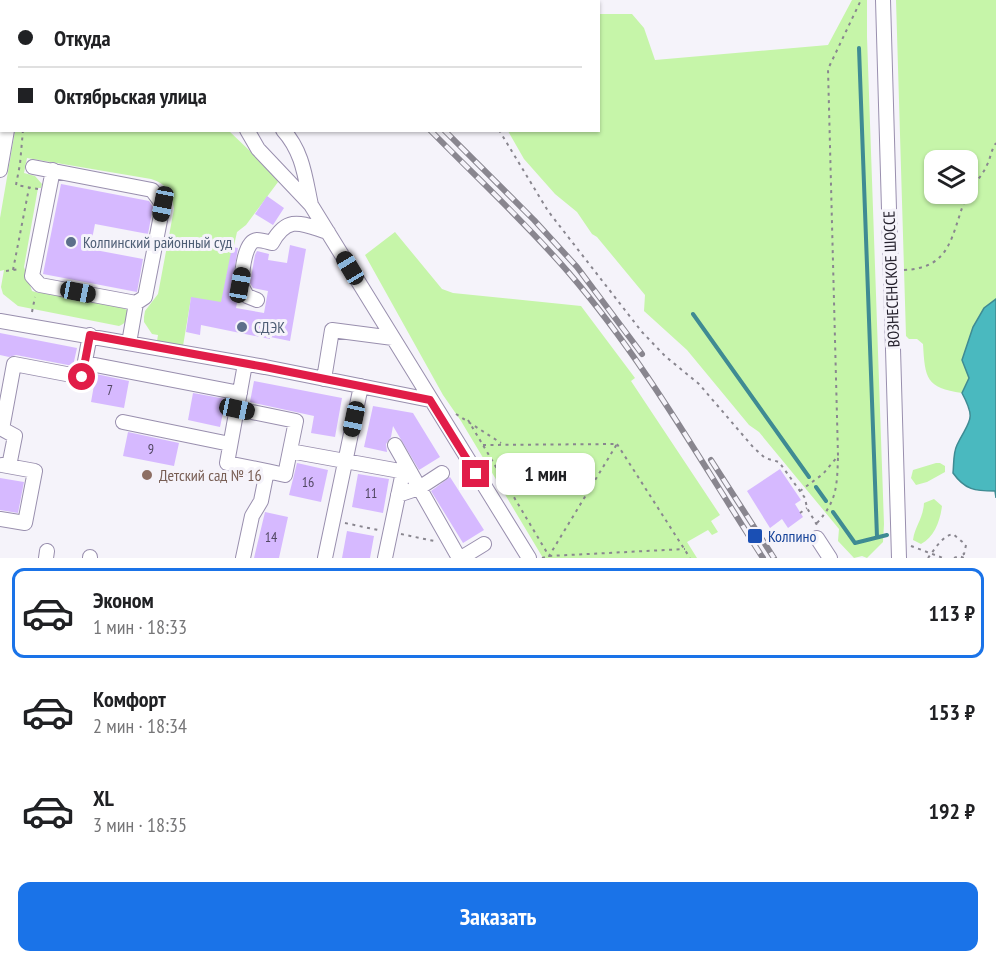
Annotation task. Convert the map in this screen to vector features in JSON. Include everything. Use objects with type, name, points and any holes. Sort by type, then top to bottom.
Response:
[{"type":"street","name":"ВОЗНЕСЕНСКОЕ ШОССЕ","points":[[883,0],[899,558]]},
{"type":"street","points":[[0,170],[8,132]]},
{"type":"street","points":[[248,132],[258,148],[311,205],[529,558]]},
{"type":"street","points":[[285,132],[302,161],[311,205]]},
{"type":"street","points":[[33,166],[53,170],[152,190],[163,204],[146,297],[136,303],[40,285],[32,276],[53,170]]},
{"type":"street","points":[[257,300],[247,296],[240,285],[247,248],[251,242],[257,240],[273,243],[278,232],[286,225],[297,223],[328,232]]},
{"type":"street","points":[[129,343],[136,303]]},
{"type":"street","points":[[0,321],[90,335],[430,400]]},
{"type":"street","points":[[324,379],[332,330],[393,338]]},
{"type":"street","points":[[0,519],[25,523],[35,471],[5,465],[15,436],[2,429],[5,385],[14,364],[82,377],[90,335]]},
{"type":"street","points":[[85,363],[240,393]]},
{"type":"street","points":[[237,409],[297,421],[285,474],[226,463],[245,364]]},
{"type":"street","points":[[325,558],[361,386]]},
{"type":"street","points":[[123,422],[230,444]]},
{"type":"street","points":[[395,445],[407,473],[419,488],[460,558],[484,544]]},
{"type":"street","points":[[290,451],[407,473]]},
{"type":"street","points":[[243,558],[252,516],[261,501],[267,471]]},
{"type":"street","points":[[398,495],[419,488],[442,472]]},
{"type":"street","points":[[385,558],[398,495],[407,473]]},
{"type":"street","points":[[817,538],[830,558]]},
{"type":"path","points":[[817,523],[826,513],[837,488],[838,456],[828,69],[861,0]]},
{"type":"path","points":[[23,132],[16,185],[49,192]]},
{"type":"path","points":[[500,132],[548,211],[642,332],[665,356],[699,384],[753,447],[765,458],[779,462],[805,498],[807,508],[817,523],[817,538]]},
{"type":"path","points":[[890,270],[916,268],[936,262],[942,256],[957,229],[969,191],[987,166],[996,143]]},
{"type":"path","points":[[13,270],[29,188]]},
{"type":"path","points":[[6,271],[26,269]]},
{"type":"path","points":[[456,414],[503,445]]},
{"type":"path","points":[[468,420],[549,556]]},
{"type":"path","points":[[483,445],[617,444]]},
{"type":"path","points":[[549,556],[617,444]]},
{"type":"path","points":[[617,444],[690,558]]},
{"type":"path","points":[[800,491],[823,474],[838,456]]},
{"type":"path","points":[[789,483],[792,480]]},
{"type":"path","points":[[800,513],[807,508]]},
{"type":"path","points":[[928,558],[948,535],[953,534],[966,545],[964,554],[954,558]]},
{"type":"path","points":[[908,545],[943,558]]},
{"type":"path","points":[[542,558],[685,549]]},
{"type":"path","points":[[959,556],[964,558]]},
{"type":"green space","points":[[852,0],[867,0],[884,524],[883,542],[867,558],[862,556],[854,558],[838,541],[839,529],[759,432],[749,425],[687,350],[644,311],[645,295],[597,237],[592,234],[577,212],[555,194],[524,159],[509,132],[600,132],[600,14],[632,14],[644,28],[655,60],[828,45]]},
{"type":"green space","points":[[896,0],[996,0],[996,299],[984,308],[969,378],[962,393],[934,384],[927,373],[923,344],[917,339],[909,339],[906,336]]},
{"type":"green space","points":[[15,132],[230,132],[274,174],[278,182],[246,225],[237,232],[219,313],[191,298],[183,346],[157,341],[158,335],[152,334],[144,322],[145,311],[158,294],[174,209],[172,198],[165,186],[151,179],[27,158],[24,173],[35,176],[42,184],[41,188],[38,188],[24,267],[32,291],[39,293],[40,290],[123,308],[127,310],[127,318],[119,326],[18,306],[3,294],[1,287],[4,270],[0,271],[0,218]]},
{"type":"green space","points":[[395,232],[442,289],[453,293],[581,306],[635,378],[631,381],[720,515],[711,521],[718,532],[712,535],[708,530],[687,542],[697,558],[543,558],[443,395],[365,255]]},
{"type":"green space","points":[[936,463],[945,466],[945,472],[916,485],[911,478],[913,470]]},
{"type":"green space","points":[[934,499],[942,506],[940,518],[933,533],[921,544],[913,540],[914,535],[924,503]]},
{"type":"water","points":[[996,299],[996,498],[995,491],[982,491],[966,486],[953,473],[956,448],[970,420],[967,402],[962,393],[969,378],[962,360],[973,327],[984,308]]},
{"type":"building","name":"Колпинский районный суд","points":[[61,184],[149,201],[153,207],[148,234],[95,224],[90,249],[143,259],[137,292],[43,274]]},
{"type":"building","points":[[267,196],[284,208],[273,225],[255,214]]},
{"type":"building","points":[[290,245],[306,249],[290,341],[201,325],[200,335],[186,332],[191,297],[221,302],[232,247],[238,248],[232,284],[238,298],[236,308],[264,313],[268,291],[253,288],[250,283],[255,255],[257,251],[269,254],[268,260],[287,263]]},
{"type":"building","points":[[0,333],[77,348],[73,366],[16,355],[9,357],[0,355]]},
{"type":"building","points":[[96,374],[129,381],[124,408],[91,402]]},
{"type":"building","points":[[254,381],[342,398],[335,437],[311,433],[314,416],[250,402]]},
{"type":"building","points":[[193,393],[226,399],[220,427],[188,420]]},
{"type":"building","points":[[373,406],[413,413],[440,457],[419,470],[393,426],[391,437],[386,444],[387,452],[364,447]]},
{"type":"building","points":[[128,432],[179,443],[174,466],[123,456]]},
{"type":"building","points":[[297,463],[328,470],[321,502],[289,495]]},
{"type":"building","points":[[780,469],[801,500],[795,504],[803,517],[788,528],[782,519],[770,528],[747,491]]},
{"type":"building","points":[[358,474],[389,479],[383,513],[352,507]]},
{"type":"building","points":[[450,477],[484,530],[463,543],[431,491]]},
{"type":"building","points":[[0,478],[24,482],[18,513],[0,510]]},
{"type":"building","points":[[265,512],[288,517],[279,558],[254,558]]},
{"type":"building","points":[[347,531],[374,536],[370,558],[342,558]]},
{"type":"waterway","points":[[859,48],[877,537]]},
{"type":"waterway","points":[[693,314],[809,477]]},
{"type":"waterway","points":[[816,487],[826,501]]},
{"type":"waterway","points":[[833,512],[855,543],[887,535]]},
{"type":"railway","points":[[432,132],[536,236],[596,306],[671,412],[763,558]]},
{"type":"railway","points":[[446,132],[534,220],[577,267],[642,354]]},
{"type":"railway","points":[[711,460],[774,558]]},
{"type":"place","name":"Колпинский районный суд","points":[[71,242]]},
{"type":"place","name":"СДЭК","points":[[242,327]]},
{"type":"place","name":"Детский сад № 16","points":[[147,475]]},
{"type":"place","name":"Колпино","points":[[755,536]]},
{"type":"route","points":[[82,377],[90,335],[430,400],[476,474]]}]
